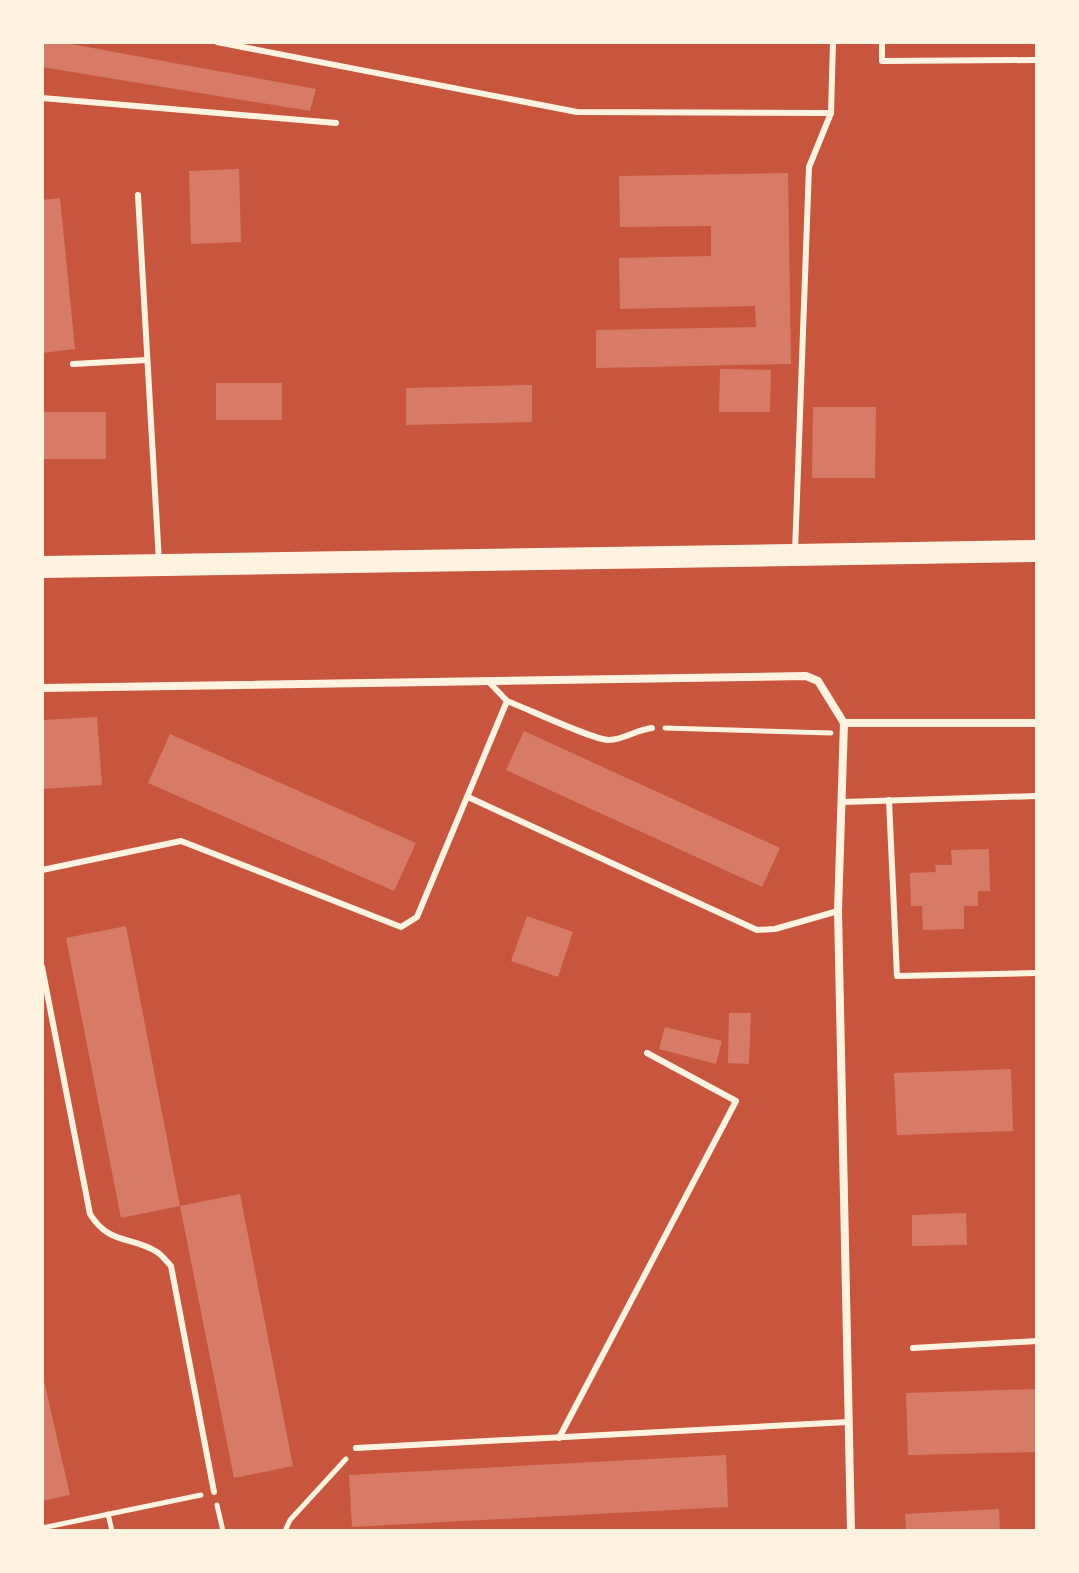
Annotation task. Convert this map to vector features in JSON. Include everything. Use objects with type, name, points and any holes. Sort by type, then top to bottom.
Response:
[{"type":"highway","points":[[42,567],[1037,551]]},
{"type":"street","points":[[42,688],[806,676],[818,681],[844,723],[838,911],[851,1531]]},
{"type":"street","points":[[844,723],[1037,723]]},
{"type":"lane","points":[[217,42],[577,112],[831,113]]},
{"type":"lane","points":[[795,555],[809,167],[831,113],[833,42]]},
{"type":"lane","points":[[882,42],[882,61],[1037,60]]},
{"type":"lane","points":[[42,98],[336,123]]},
{"type":"lane","points":[[138,195],[159,566]]},
{"type":"lane","points":[[73,364],[147,360]]},
{"type":"lane","points":[[489,682],[507,701],[604,740],[625,738],[640,729],[652,728]]},
{"type":"lane","points":[[42,870],[181,841],[401,927],[417,917],[507,701]]},
{"type":"lane","points":[[843,802],[1037,796]]},
{"type":"lane","points":[[468,797],[757,930],[775,929],[838,911]]},
{"type":"lane","points":[[889,800],[897,976],[1037,973]]},
{"type":"lane","points":[[42,967],[90,1214],[98,1227],[113,1237],[158,1252],[171,1266],[214,1492]]},
{"type":"lane","points":[[559,1438],[736,1101],[647,1053]]},
{"type":"lane","points":[[913,1348],[1037,1341]]},
{"type":"lane","points":[[356,1448],[848,1422]]},
{"type":"path","points":[[652,728],[844,734]]},
{"type":"path","points":[[285,1531],[290,1520],[356,1448]]},
{"type":"path","points":[[42,1528],[214,1492],[223,1531]]},
{"type":"path","points":[[108,1514],[112,1531]]},
{"type":"building","points":[[42,42],[60,42],[316,89],[310,111],[42,67]]},
{"type":"building","points":[[239,169],[241,242],[191,244],[189,171]]},
{"type":"building","points":[[788,173],[791,364],[596,368],[596,330],[756,327],[755,306],[620,309],[619,258],[711,256],[711,226],[620,227],[619,176]]},
{"type":"building","points":[[60,198],[75,349],[42,353],[42,200]]},
{"type":"building","points":[[720,369],[771,370],[770,412],[719,412]]},
{"type":"building","points":[[216,383],[282,383],[282,420],[216,420]]},
{"type":"building","points":[[532,385],[532,422],[406,425],[406,388]]},
{"type":"building","points":[[813,407],[876,407],[875,478],[812,478]]},
{"type":"building","points":[[42,412],[106,412],[106,459],[42,459]]},
{"type":"building","points":[[97,717],[102,785],[42,789],[42,720]]},
{"type":"building","points":[[524,731],[780,848],[762,887],[506,770]]},
{"type":"building","points":[[170,734],[416,843],[394,891],[148,783]]},
{"type":"building","points":[[989,849],[990,891],[978,891],[978,906],[964,906],[964,929],[923,930],[922,906],[911,906],[910,873],[936,872],[935,865],[952,865],[951,850]]},
{"type":"building","points":[[527,916],[573,932],[558,977],[511,961]]},
{"type":"building","points":[[126,926],[180,1206],[121,1218],[66,938]]},
{"type":"building","points":[[729,1013],[751,1013],[749,1064],[728,1063]]},
{"type":"building","points":[[665,1027],[722,1041],[716,1064],[659,1049]]},
{"type":"building","points":[[1011,1069],[1013,1131],[897,1135],[894,1073]]},
{"type":"building","points":[[240,1194],[293,1466],[234,1478],[180,1206]]},
{"type":"building","points":[[966,1213],[967,1245],[912,1246],[912,1215]]},
{"type":"building","points":[[42,1372],[70,1495],[42,1501]]},
{"type":"building","points":[[1037,1389],[1037,1452],[908,1455],[906,1393]]},
{"type":"building","points":[[726,1455],[728,1507],[352,1527],[349,1475]]},
{"type":"building","points":[[999,1509],[1000,1531],[906,1531],[905,1514]]}]
